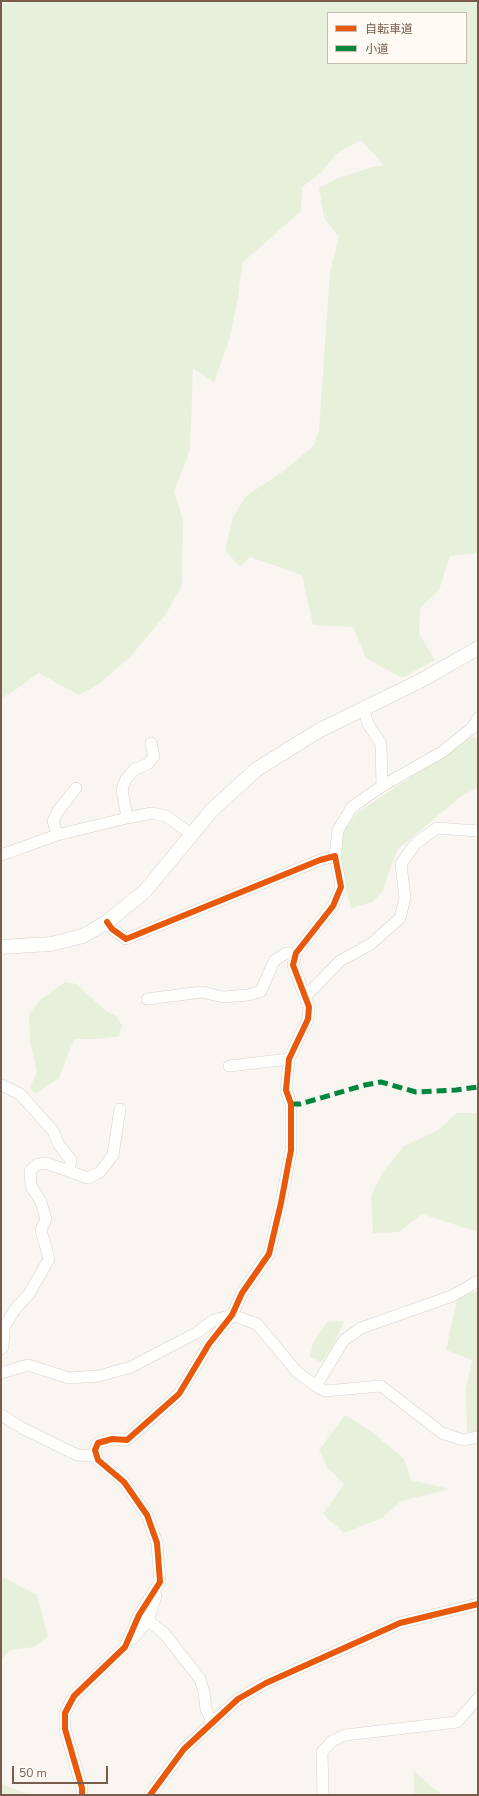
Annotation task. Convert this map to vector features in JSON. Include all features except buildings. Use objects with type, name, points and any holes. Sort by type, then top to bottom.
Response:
[{"type":"street","points":[[1,948],[51,944],[83,936],[106,922],[145,891],[212,810],[256,769],[320,730],[420,681],[478,648]]},
{"type":"street","points":[[363,708],[368,724],[381,744],[382,786]]},
{"type":"street","points":[[82,1795],[82,1788],[65,1728],[65,1713],[74,1696],[125,1647],[148,1621],[160,1582],[156,1543],[147,1515],[124,1482],[96,1456],[95,1450],[98,1443],[112,1439],[126,1440],[179,1394],[209,1344],[232,1315],[242,1293],[269,1254],[291,1150],[291,1104],[286,1090],[289,1059],[308,1019],[309,1007],[293,965],[296,953],[333,906],[341,887],[334,856],[338,830],[352,807],[382,786],[442,752],[472,728],[478,718]]},
{"type":"street","points":[[127,818],[122,789],[126,779],[135,769],[148,764],[154,756],[151,743]]},
{"type":"street","points":[[58,835],[53,821],[58,811],[76,788]]},
{"type":"street","points":[[1,855],[58,835],[152,813],[166,816],[191,834]]},
{"type":"street","points":[[305,997],[340,961],[371,944],[400,918],[405,898],[401,864],[415,844],[437,828],[478,831]]},
{"type":"street","points":[[106,922],[112,929],[126,939],[320,860],[334,856]]},
{"type":"street","points":[[147,999],[202,992],[223,997],[248,996],[261,991],[274,961],[286,953],[296,953]]},
{"type":"street","points":[[229,1066],[289,1059]]},
{"type":"street","points":[[1,1085],[20,1094],[53,1131],[59,1145],[71,1160],[69,1170]]},
{"type":"street","points":[[1,1350],[3,1347],[4,1327],[16,1308],[29,1294],[49,1260],[41,1230],[46,1219],[41,1202],[31,1186],[30,1171],[36,1165],[46,1163],[88,1178],[100,1172],[113,1155],[120,1109]]},
{"type":"street","points":[[316,1386],[344,1340],[361,1328],[452,1296],[478,1281]]},
{"type":"street","points":[[1,1373],[28,1365],[70,1378],[99,1376],[131,1367],[196,1333],[214,1320],[232,1315],[257,1324],[297,1372],[325,1391],[380,1386],[442,1433],[462,1440],[478,1437]]},
{"type":"street","points":[[1,1415],[22,1428],[77,1455],[96,1456]]},
{"type":"street","points":[[125,1647],[139,1614],[160,1582]]},
{"type":"street","points":[[150,1795],[184,1749],[238,1699],[266,1683],[400,1623],[478,1604]]},
{"type":"street","points":[[148,1621],[164,1633],[200,1679],[204,1692],[206,1709],[212,1722]]},
{"type":"street","points":[[323,1795],[322,1752],[332,1741],[345,1735],[457,1722],[478,1698]]},
{"type":"green space","points":[[15,1],[478,1],[478,553],[450,556],[439,590],[420,608],[419,634],[435,660],[402,678],[366,658],[353,627],[313,625],[302,575],[250,557],[240,567],[225,550],[233,517],[246,496],[284,471],[314,445],[319,430],[330,272],[339,237],[324,218],[319,188],[338,178],[384,165],[361,140],[336,154],[320,174],[302,187],[301,211],[242,263],[238,298],[229,341],[214,382],[193,368],[190,450],[174,491],[183,520],[182,585],[166,614],[130,657],[99,684],[79,695],[39,673],[11,693],[1,698],[1,5]]},
{"type":"green space","points":[[471,737],[478,739],[478,787],[459,798],[398,849],[383,891],[372,902],[351,908],[338,855],[345,829],[358,812]]},
{"type":"green space","points":[[65,982],[76,984],[105,1010],[116,1016],[122,1025],[119,1036],[98,1039],[74,1039],[59,1078],[35,1094],[30,1088],[37,1071],[30,1042],[29,1014],[41,999]]},
{"type":"green space","points":[[457,1113],[478,1113],[478,1232],[422,1214],[399,1232],[373,1233],[371,1196],[383,1172],[404,1146],[438,1130]]},
{"type":"green space","points":[[478,1291],[478,1431],[467,1432],[466,1389],[472,1360],[446,1350],[458,1295]]},
{"type":"green space","points":[[344,1321],[332,1348],[321,1362],[310,1357],[313,1343],[327,1322]]},
{"type":"green space","points":[[345,1415],[372,1432],[404,1459],[411,1480],[449,1489],[401,1501],[382,1518],[344,1533],[323,1514],[344,1484],[328,1468],[319,1450]]},
{"type":"green space","points":[[1,1576],[37,1595],[48,1637],[34,1647],[10,1650],[1,1660]]},
{"type":"green space","points":[[413,1771],[442,1795],[415,1795]]},
{"type":"green space","points":[[1,1784],[31,1795],[1,1795]]},
{"type":"marked path","points":[[291,1104],[300,1104],[365,1085],[381,1082],[416,1092],[456,1090],[478,1087]]},
{"type":"cycle path","points":[[82,1795],[82,1788],[65,1729],[65,1713],[74,1696],[125,1647],[139,1615],[160,1582],[157,1543],[147,1515],[124,1482],[98,1460],[95,1450],[98,1443],[112,1439],[127,1440],[179,1394],[209,1344],[232,1315],[242,1293],[269,1254],[291,1150],[291,1104],[286,1090],[289,1059],[308,1019],[309,1007],[293,965],[296,953],[333,906],[341,887],[335,856],[320,860],[126,939],[112,929],[107,922]]},
{"type":"cycle path","points":[[150,1795],[184,1749],[238,1699],[266,1683],[400,1623],[478,1604]]}]
